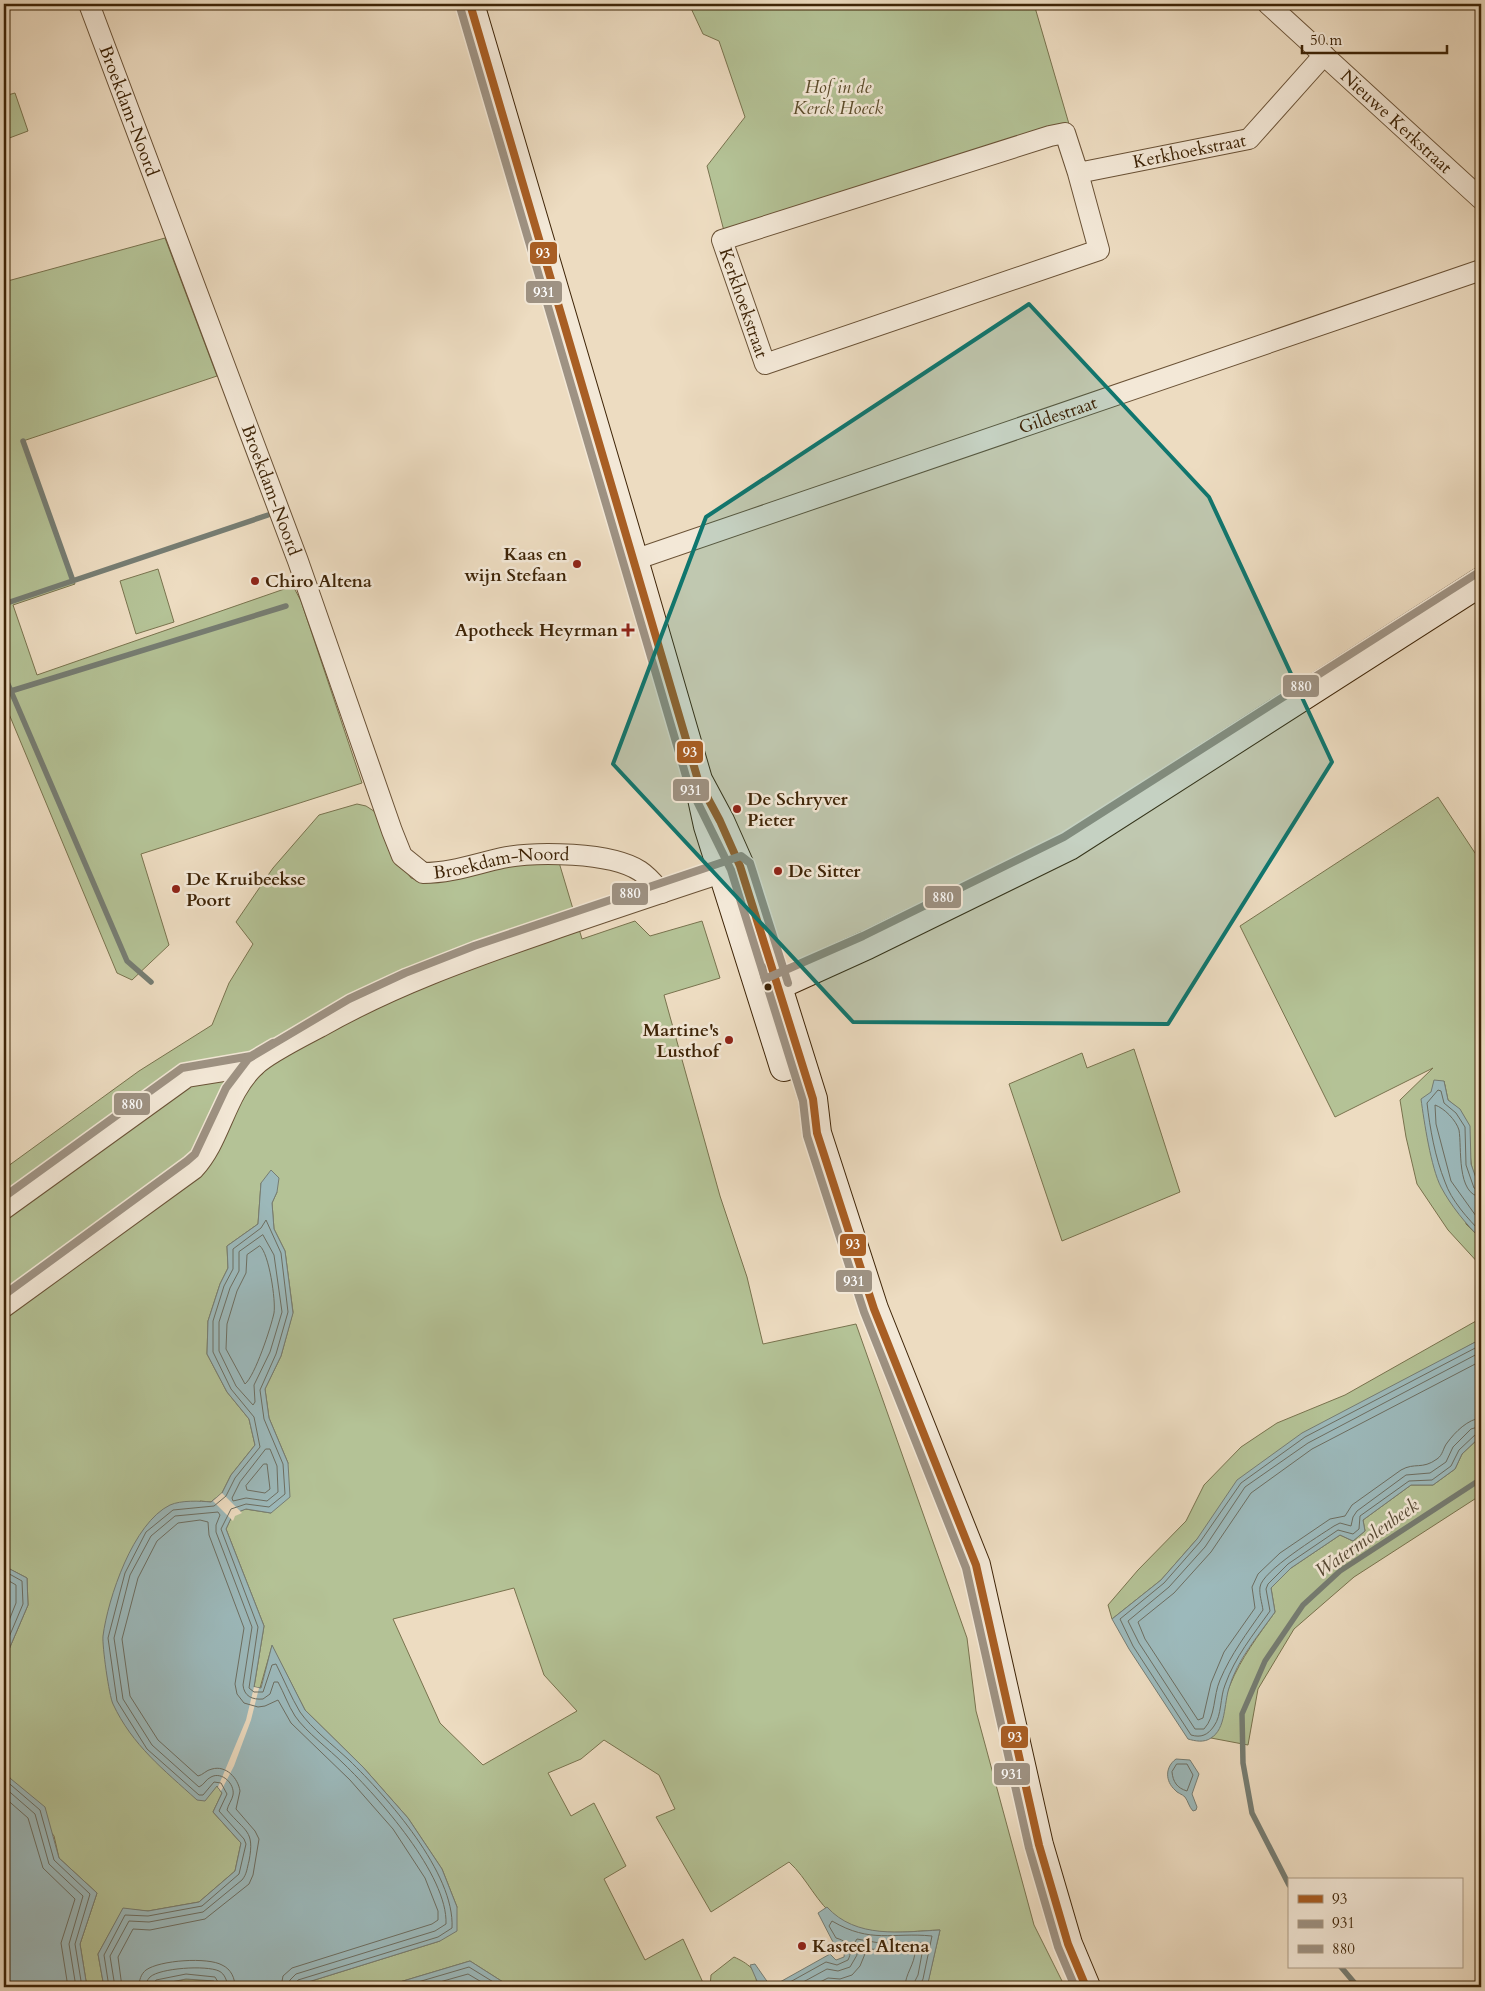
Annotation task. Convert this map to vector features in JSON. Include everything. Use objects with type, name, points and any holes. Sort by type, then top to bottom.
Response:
[{"type":"main road","points":[[470,4],[698,780],[708,826],[731,869],[768,990],[813,1099],[817,1134],[874,1309],[976,1565],[1038,1845],[1068,1944],[1086,1987]]},
{"type":"main road","points":[[768,990],[1026,869],[1069,846],[1481,582]]},
{"type":"street","name":"Broekdam-Noord","points":[[89,4],[295,552],[376,788],[402,856],[423,872],[452,871],[503,858],[540,853],[612,861],[641,871],[662,893]]},
{"type":"street","name":"Nieuwe Kerkstraat","points":[[1268,4],[1481,198]]},
{"type":"street","name":"Kerkhoekstraat","points":[[1078,173],[1249,139],[1324,55]]},
{"type":"street","name":"Kerkhoekstraat","points":[[1065,133],[1078,173],[1099,250],[765,364],[722,240],[1065,133]]},
{"type":"street","name":"Gildestraat","points":[[634,560],[1481,270]]},
{"type":"street","points":[[4,1210],[188,1077],[255,1066],[354,1008],[409,982],[477,956],[731,869]]},
{"type":"street","points":[[4,1308],[194,1169],[203,1160],[235,1093],[255,1066]]},
{"type":"highlighted area","points":[[1029,304],[1209,497],[1332,762],[1168,1024],[853,1022],[613,764],[706,517]]},
{"type":"green space","name":"Hof in de Kerck Hoeck","points":[[689,4],[1034,4],[1069,124],[724,231],[707,166],[745,117],[719,41],[703,34]]},
{"type":"green space","points":[[15,93],[28,131],[4,140],[4,96]]},
{"type":"green space","points":[[165,238],[217,376],[23,441],[75,584],[13,605],[37,675],[293,586],[301,601],[362,783],[141,854],[169,945],[132,980],[117,973],[4,702],[4,282]]},
{"type":"green space","points":[[158,569],[174,622],[136,634],[120,581]]},
{"type":"green space","points":[[1438,797],[1477,856],[1481,854],[1481,1192],[1472,1166],[1466,1121],[1457,1107],[1448,1100],[1444,1081],[1466,1224],[1481,1239],[1481,1266],[1448,1230],[1417,1184],[1400,1100],[1433,1068],[1335,1117],[1240,926]]},
{"type":"green space","points":[[357,804],[366,806],[380,815],[398,860],[411,878],[426,883],[507,865],[558,859],[582,939],[635,921],[650,936],[702,921],[720,978],[664,995],[720,1196],[747,1277],[763,1344],[856,1324],[967,1638],[976,1711],[1034,1925],[1065,1987],[921,1987],[928,1982],[940,1930],[887,1932],[861,1929],[848,1925],[824,1906],[789,1862],[711,1912],[656,1817],[675,1809],[659,1775],[604,1740],[581,1759],[548,1773],[571,1816],[594,1803],[626,1866],[604,1879],[645,1960],[683,1939],[705,1987],[501,1987],[503,1982],[470,1961],[383,1987],[292,1987],[440,1941],[457,1907],[442,1869],[408,1818],[363,1767],[305,1710],[272,1646],[260,1688],[254,1687],[264,1626],[226,1529],[233,1514],[245,1509],[271,1513],[288,1463],[269,1418],[265,1389],[281,1356],[293,1312],[285,1251],[274,1229],[272,1203],[277,1192],[261,1183],[258,1224],[227,1246],[228,1268],[220,1284],[208,1321],[207,1354],[227,1392],[249,1419],[255,1445],[231,1475],[222,1493],[211,1502],[200,1501],[217,1786],[222,1793],[213,1812],[241,1843],[235,1871],[199,1902],[148,1911],[123,1909],[98,1954],[104,1987],[87,1987],[80,1944],[97,1893],[59,1858],[54,1836],[4,1770],[4,1661],[28,1605],[27,1578],[4,1566],[4,1169],[139,1071],[212,1025],[229,983],[253,944],[236,922],[273,868],[319,815]],"holes":[[[514,1588],[544,1675],[577,1711],[483,1765],[440,1723],[393,1619]]]},
{"type":"green space","points":[[1134,1049],[1180,1192],[1062,1241],[1009,1084],[1082,1053],[1087,1068]]},
{"type":"green space","points":[[1481,1315],[1481,1339],[1397,1385],[1197,1539],[1161,1580],[1112,1619],[1108,1605],[1138,1570],[1186,1521],[1204,1485],[1241,1447],[1277,1423],[1345,1395],[1476,1321]]},
{"type":"green space","points":[[1481,1436],[1481,1495],[1354,1577],[1294,1629],[1258,1689],[1248,1745],[1211,1738],[1222,1718],[1227,1692],[1234,1675],[1250,1647],[1275,1612],[1271,1588],[1291,1568],[1340,1535],[1353,1541],[1365,1531],[1363,1520],[1411,1485],[1433,1485],[1455,1469],[1462,1454]]},
{"type":"green space","points":[[734,1957],[754,1972],[756,1987],[710,1987],[711,1975]]},
{"type":"green space","points":[[186,1979],[214,1981],[217,1987],[146,1987]]},
{"type":"water","points":[[1434,1080],[1444,1081],[1448,1100],[1460,1109],[1470,1126],[1471,1164],[1481,1192],[1481,1239],[1449,1201],[1437,1179],[1428,1144],[1421,1099],[1431,1092]]},
{"type":"water","points":[[271,1170],[279,1178],[277,1192],[272,1203],[274,1229],[285,1251],[293,1313],[281,1356],[265,1389],[269,1418],[288,1463],[290,1497],[271,1513],[246,1509],[233,1514],[226,1529],[264,1626],[254,1687],[261,1688],[272,1645],[305,1710],[363,1767],[408,1818],[442,1869],[457,1907],[457,1931],[440,1941],[292,1987],[217,1987],[214,1981],[186,1979],[146,1987],[104,1987],[98,1954],[123,1908],[148,1911],[199,1902],[235,1871],[241,1843],[213,1812],[222,1793],[217,1786],[205,1801],[197,1800],[150,1756],[121,1719],[111,1699],[103,1636],[110,1602],[117,1583],[134,1544],[145,1528],[157,1514],[174,1503],[211,1502],[222,1493],[231,1475],[255,1445],[249,1419],[227,1392],[207,1354],[208,1321],[220,1284],[228,1268],[227,1246],[258,1224],[261,1183]]},
{"type":"water","points":[[1481,1339],[1481,1436],[1462,1454],[1455,1469],[1433,1485],[1411,1485],[1363,1520],[1365,1531],[1353,1541],[1340,1535],[1291,1568],[1271,1588],[1275,1612],[1237,1668],[1227,1694],[1224,1715],[1219,1729],[1216,1734],[1205,1741],[1188,1739],[1129,1649],[1112,1619],[1161,1580],[1197,1539],[1237,1480],[1302,1433]]},
{"type":"water","points":[[4,1566],[27,1578],[28,1605],[4,1661]]},
{"type":"water","points":[[1176,1759],[1190,1760],[1199,1774],[1192,1794],[1197,1807],[1196,1810],[1193,1811],[1190,1808],[1185,1797],[1176,1791],[1169,1782],[1168,1770]]},
{"type":"water","points":[[4,1770],[5,1774],[45,1807],[59,1858],[97,1893],[80,1944],[87,1987],[4,1987]]},
{"type":"water","points":[[827,1907],[851,1924],[865,1929],[895,1932],[940,1930],[928,1983],[921,1987],[771,1987],[830,1954],[836,1960],[844,1957],[845,1948],[841,1944],[834,1944],[818,1913]]},
{"type":"water","points":[[470,1961],[503,1982],[501,1987],[383,1987]]},
{"type":"water","points":[[755,1964],[771,1987],[756,1987],[757,1981],[750,1965]]},
{"type":"pier","points":[[222,1493],[242,1513],[235,1516],[233,1521],[213,1501]]},
{"type":"pier","points":[[254,1687],[259,1688],[251,1720],[234,1766],[221,1791],[218,1787],[246,1720]]},
{"type":"waterway","points":[[23,441],[73,581]]},
{"type":"waterway","points":[[4,604],[268,515]]},
{"type":"waterway","points":[[11,691],[286,606]]},
{"type":"waterway","points":[[4,675],[127,961],[151,982]]},
{"type":"waterway","name":"Watermolenbeek","points":[[1288,1883],[1252,1813],[1243,1763],[1242,1714],[1265,1661],[1303,1605],[1340,1571],[1481,1479]]},
{"type":"waterway","name":"Watermolenbeek","points":[[1342,1968],[1358,1987]]},
{"type":"transit line","name":"93","points":[[470,4],[698,780],[720,821],[740,866],[813,1099],[817,1133],[874,1309],[976,1565],[1039,1845],[1068,1944],[1086,1987]]},
{"type":"transit line","name":"931","points":[[460,7],[688,783],[731,870],[803,1101],[807,1136],[864,1312],[966,1568],[1029,1848],[1058,1947],[1075,1987]]},
{"type":"transit line","name":"880","points":[[762,967],[765,979],[863,936],[1064,837],[1476,574]]},
{"type":"transit line","name":"880","points":[[4,1295],[195,1154],[226,1088],[248,1059],[349,999],[405,973],[474,946],[741,856],[750,863],[788,983]]},
{"type":"transit line","name":"880","points":[[4,1197],[182,1068],[251,1056],[273,1043]]},
{"type":"place","name":"Kaas en wijn Stefaan","points":[[577,564]]},
{"type":"place","name":"Chiro Altena","points":[[255,581]]},
{"type":"place","name":"Apotheek Heyrman","points":[[628,630]]},
{"type":"place","name":"De Schryver Pieter","points":[[737,809]]},
{"type":"place","name":"De Sitter","points":[[778,871]]},
{"type":"place","name":"De Kruibeekse Poort","points":[[176,889]]},
{"type":"place","name":"Martine's Lusthof","points":[[729,1040]]},
{"type":"place","name":"Kasteel Altena","points":[[802,1946]]}]
